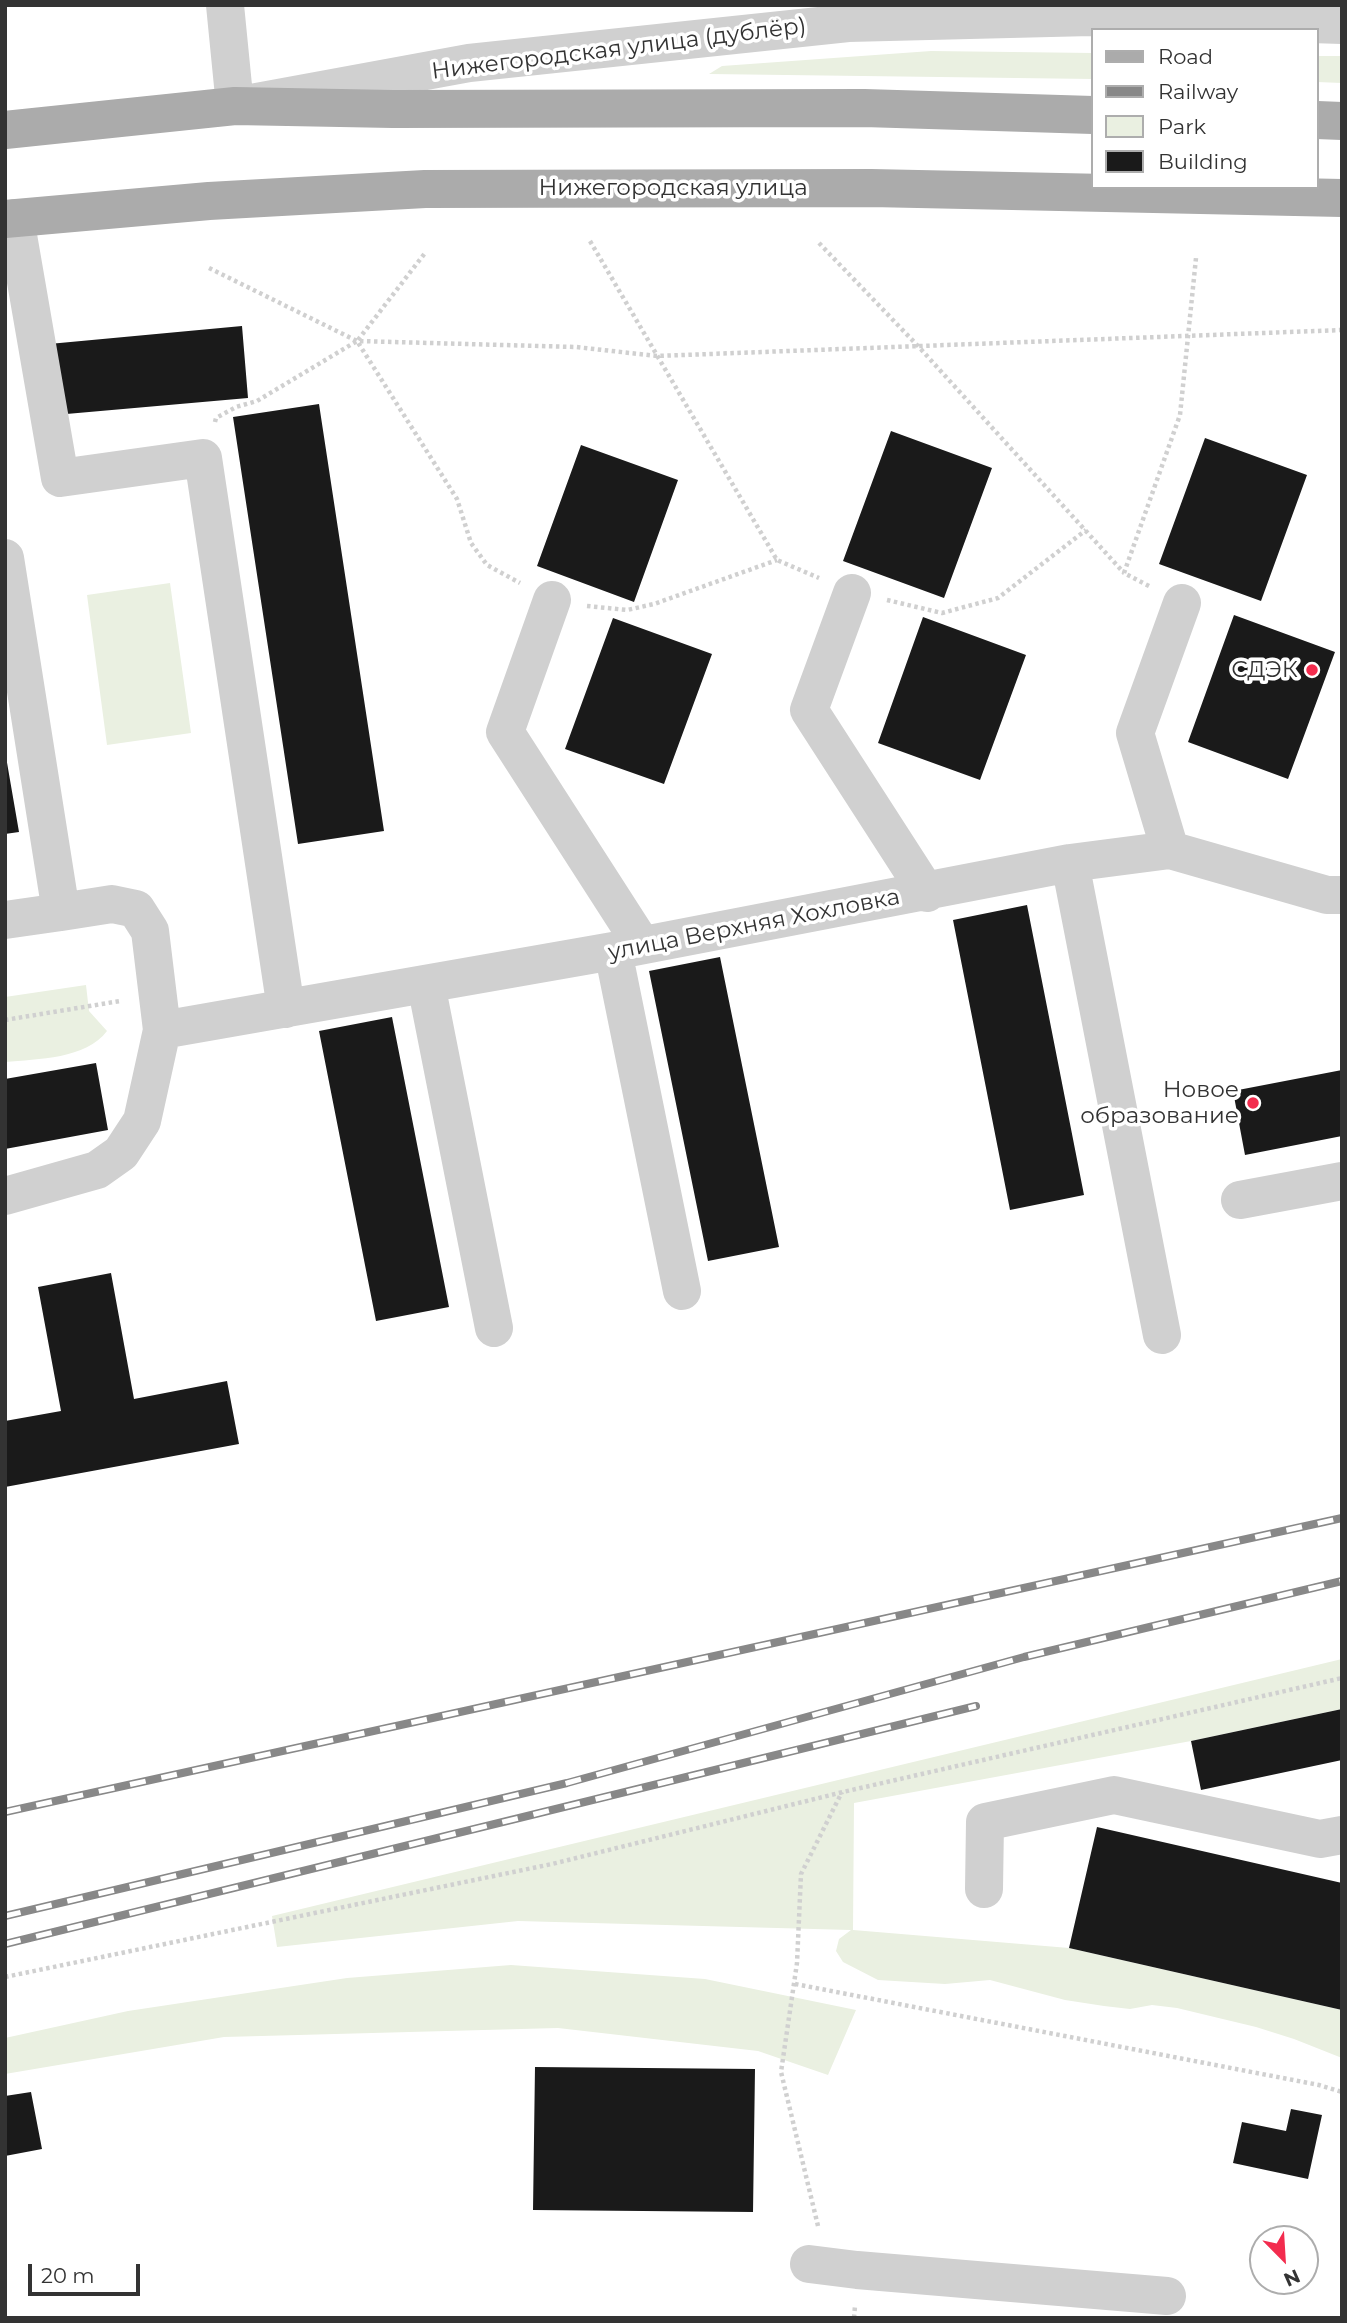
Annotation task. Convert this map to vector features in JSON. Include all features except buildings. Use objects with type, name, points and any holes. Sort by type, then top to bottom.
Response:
[{"type":"main road","points":[[5,130],[235,107],[850,108],[1092,115]]},
{"type":"main road","points":[[1319,120],[1342,121]]},
{"type":"main road","name":"Нижегородская улица","points":[[10,219],[209,201],[425,189],[871,188],[1342,198]]},
{"type":"street","points":[[225,5],[235,107]]},
{"type":"street","name":"Нижегородская улица (дублёр)","points":[[235,107],[468,63],[812,16],[848,23],[1091,17],[1342,25]]},
{"type":"street","points":[[10,219],[60,478],[203,458],[286,1009]]},
{"type":"street","points":[[5,558],[61,912]]},
{"type":"street","points":[[852,593],[809,710],[927,892]]},
{"type":"street","points":[[552,600],[505,732],[627,948],[682,1291]]},
{"type":"street","points":[[1170,850],[1135,733],[1182,603]]},
{"type":"street","name":"улица Верхняя Хохловка","points":[[162,1030],[627,948],[1070,863],[1170,850],[1326,895],[1342,895]]},
{"type":"street","points":[[1070,863],[1162,1335]]},
{"type":"street","points":[[5,920],[112,904],[136,909],[150,931],[162,1030],[142,1121],[121,1153],[97,1170],[5,1195]]},
{"type":"street","points":[[426,984],[494,1328]]},
{"type":"street","points":[[1240,1200],[1342,1181]]},
{"type":"street","points":[[984,1889],[985,1822],[1114,1795],[1320,1839],[1342,1835]]},
{"type":"street","points":[[818,2265],[870,2272],[1167,2296]]},
{"type":"path","points":[[590,241],[777,560],[852,593],[942,612],[998,598],[1086,530]]},
{"type":"path","points":[[819,243],[919,345],[1124,573],[1182,603]]},
{"type":"path","points":[[203,458],[216,418],[236,407],[257,401],[357,341],[425,253]]},
{"type":"path","points":[[1124,573],[1180,415],[1196,258]]},
{"type":"path","points":[[209,268],[357,341],[576,346],[657,356],[1342,330]]},
{"type":"path","points":[[357,341],[457,499],[471,543],[487,565],[552,600],[627,610],[654,604],[777,560]]},
{"type":"path","points":[[5,1020],[126,1000],[162,1030]]},
{"type":"path","points":[[5,1977],[552,1864],[843,1791],[1342,1678]]},
{"type":"path","points":[[818,2265],[781,2072],[795,1984],[801,1874],[843,1791]]},
{"type":"path","points":[[795,1984],[1319,2085],[1342,2092]]},
{"type":"green space","points":[[931,51],[1092,53],[1092,79],[709,74],[722,66]]},
{"type":"green space","points":[[1319,56],[1342,56],[1342,83],[1319,82]]},
{"type":"green space","points":[[170,583],[191,733],[107,745],[87,595]]},
{"type":"green space","points":[[86,985],[89,1011],[107,1031],[98,1040],[87,1047],[60,1056],[5,1062],[5,997]]},
{"type":"green space","points":[[1342,1659],[1342,1709],[1191,1741],[854,1803],[853,1930],[1069,1948],[1342,2010],[1342,2058],[1256,2027],[1177,2008],[1152,2005],[1130,2009],[1104,2006],[1065,2000],[990,1980],[945,1984],[878,1980],[843,1962],[836,1951],[839,1939],[851,1930],[518,1921],[277,1947],[272,1916]]},
{"type":"green space","points":[[511,1965],[705,1979],[856,2010],[828,2075],[758,2051],[558,2028],[224,2037],[5,2074],[5,2038],[128,2011],[347,1978]]},
{"type":"railway","points":[[5,1812],[1342,1518]]},
{"type":"railway","points":[[5,1916],[567,1783],[1024,1657],[1342,1581]]},
{"type":"railway","points":[[5,1944],[976,1706]]},
{"type":"place","name":"СДЭК","points":[[1312,670]]},
{"type":"place","name":"Новое образование","points":[[1253,1103]]}]
